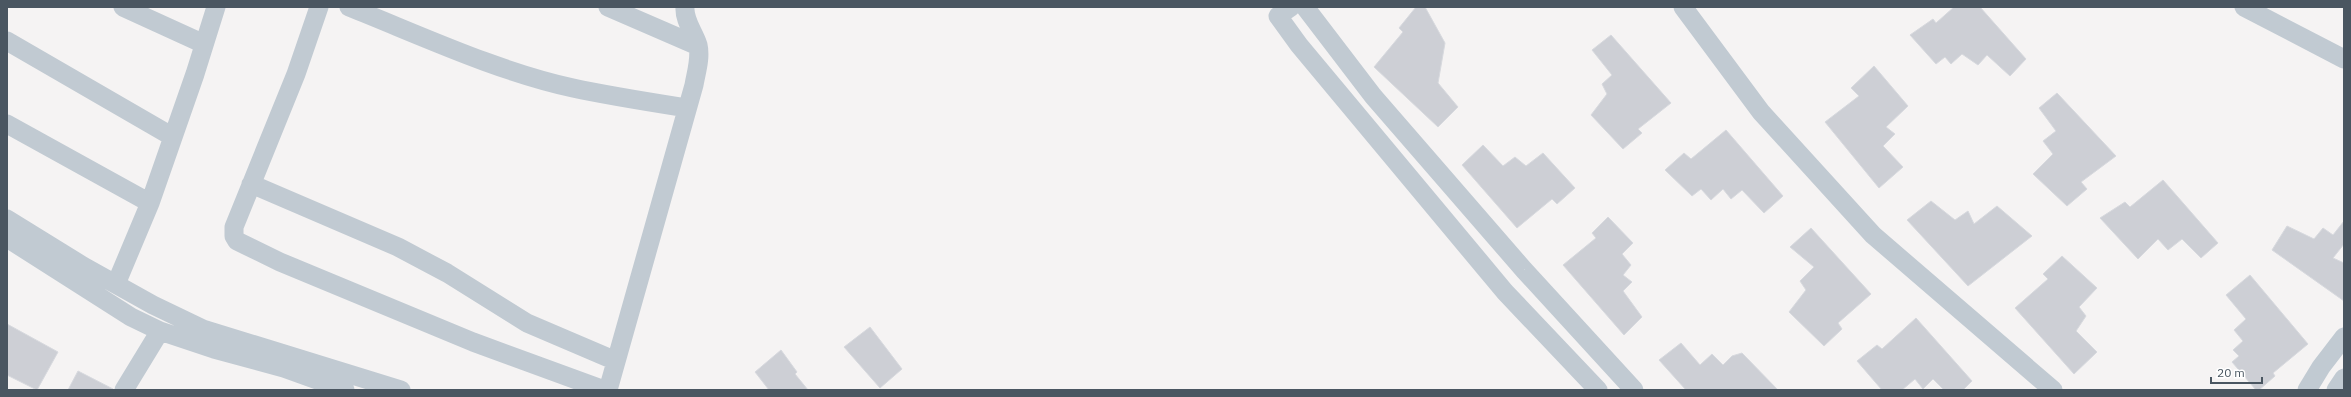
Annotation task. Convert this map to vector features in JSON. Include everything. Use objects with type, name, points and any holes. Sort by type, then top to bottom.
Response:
[{"type":"street","points":[[123,7],[204,44]]},
{"type":"street","points":[[116,284],[150,203],[216,7]]},
{"type":"street","points":[[319,7],[296,74],[234,227],[234,236],[237,241],[280,262],[474,342],[604,390]]},
{"type":"street","points":[[349,7],[473,56],[538,78],[572,88],[687,108]]},
{"type":"street","points":[[608,7],[698,46]]},
{"type":"street","points":[[608,390],[687,108],[698,60],[698,46],[689,25],[685,7]]},
{"type":"street","points":[[1305,7],[1373,96],[1524,270],[1634,390]]},
{"type":"street","points":[[1683,7],[1760,112],[1874,235],[2053,390]]},
{"type":"street","points":[[2244,7],[2344,58]]},
{"type":"street","points":[[1285,11],[1299,45],[1505,292],[1598,390]]},
{"type":"street","points":[[7,41],[173,137]]},
{"type":"street","points":[[7,124],[150,203]]},
{"type":"street","points":[[251,184],[398,247],[447,273],[527,323],[616,361]]},
{"type":"street","points":[[7,219],[116,284],[203,329],[401,390]]},
{"type":"street","points":[[7,238],[126,313],[160,331],[207,347],[284,368],[345,390]]},
{"type":"street","points":[[124,390],[160,331]]},
{"type":"street","points":[[2308,390],[2321,367],[2344,337]]},
{"type":"street","points":[[2336,390],[2344,378]]},
{"type":"building","points":[[1416,7],[1425,7],[1445,43],[1438,83],[1458,107],[1438,127],[1374,67],[1403,32],[1399,28]]},
{"type":"building","points":[[1954,7],[1980,7],[2026,59],[2010,76],[1987,55],[1978,65],[1962,54],[1951,64],[1945,57],[1936,64],[1910,35],[1933,19],[1936,23]]},
{"type":"building","points":[[1611,35],[1671,103],[1638,129],[1642,133],[1623,149],[1591,115],[1607,94],[1602,84],[1612,75],[1592,50]]},
{"type":"building","points":[[1874,66],[1908,106],[1886,127],[1895,134],[1883,146],[1903,167],[1879,188],[1825,122],[1859,96],[1851,88]]},
{"type":"building","points":[[2057,93],[2116,156],[2081,182],[2087,189],[2067,206],[2033,174],[2053,154],[2043,141],[2056,131],[2039,108]]},
{"type":"building","points":[[1726,130],[1783,196],[1764,213],[1742,190],[1731,199],[1723,189],[1711,200],[1701,189],[1692,196],[1665,170],[1684,153],[1691,159]]},
{"type":"building","points":[[1483,145],[1503,166],[1515,157],[1526,166],[1543,153],[1575,188],[1557,204],[1552,199],[1517,228],[1462,165]]},
{"type":"building","points":[[2163,180],[2218,243],[2201,258],[2182,239],[2168,250],[2158,239],[2138,259],[2100,218],[2125,202],[2130,207]]},
{"type":"building","points":[[1931,201],[1955,220],[1968,211],[1974,224],[1997,206],[2032,236],[1968,286],[1907,220]]},
{"type":"building","points":[[1608,217],[1633,243],[1622,254],[1631,265],[1623,275],[1632,282],[1623,291],[1642,317],[1624,335],[1563,265],[1596,238],[1592,233]]},
{"type":"building","points":[[2344,221],[2344,244],[2333,258],[2344,263],[2344,301],[2272,250],[2287,226],[2314,239],[2323,228],[2333,235]]},
{"type":"building","points":[[1811,228],[1871,294],[1838,323],[1842,329],[1824,346],[1789,312],[1806,290],[1800,281],[1814,267],[1790,247]]},
{"type":"building","points":[[2062,256],[2097,288],[2079,307],[2086,316],[2076,331],[2097,352],[2074,374],[2015,308],[2048,279],[2043,274]]},
{"type":"building","points":[[2250,275],[2308,344],[2273,373],[2275,376],[2259,390],[2256,390],[2232,362],[2239,356],[2233,350],[2243,341],[2234,330],[2246,319],[2226,295]]},
{"type":"building","points":[[1916,318],[1972,381],[1963,390],[1944,390],[1933,379],[1923,389],[1915,379],[1902,390],[1882,390],[1857,361],[1877,345],[1882,349]]},
{"type":"building","points":[[7,324],[58,352],[37,390],[7,375]]},
{"type":"building","points":[[870,327],[902,369],[880,388],[844,347]]},
{"type":"building","points":[[1681,343],[1700,365],[1712,354],[1723,365],[1732,356],[1742,353],[1778,390],[1686,390],[1659,360]]},
{"type":"building","points":[[781,350],[797,372],[795,374],[808,390],[769,390],[755,372]]},
{"type":"building","points":[[78,371],[113,389],[113,390],[68,390]]}]
